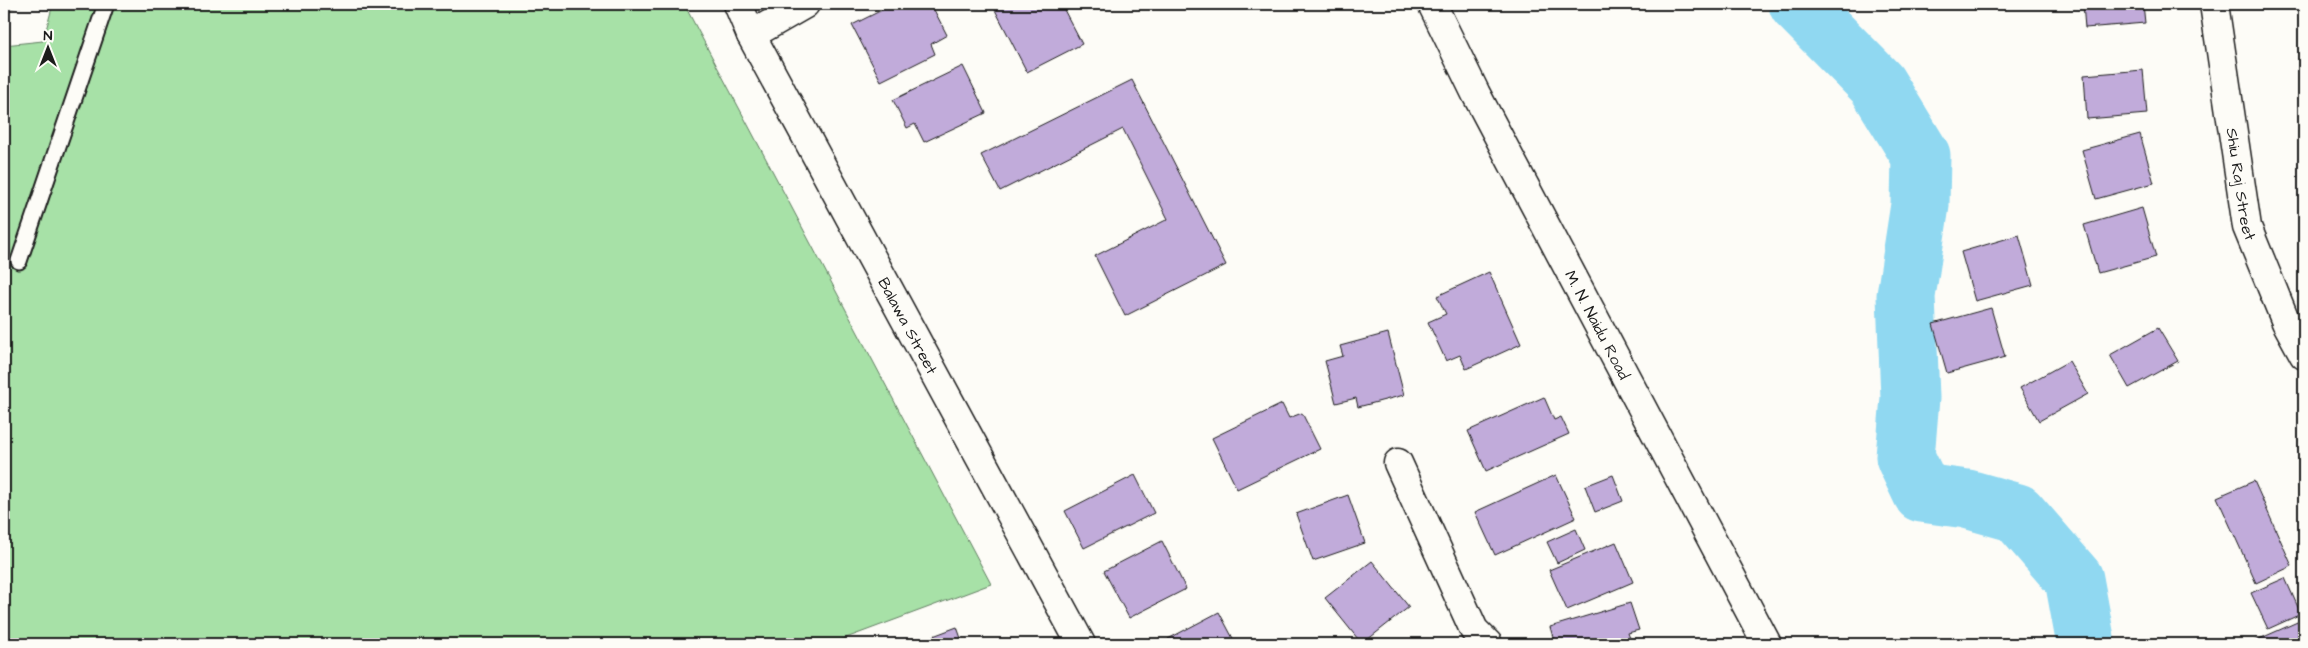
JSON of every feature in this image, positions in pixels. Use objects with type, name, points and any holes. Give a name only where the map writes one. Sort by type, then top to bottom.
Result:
[{"type":"street","name":"Balawa Street","points":[[738,4],[751,35],[1081,644]]},
{"type":"street","points":[[751,35],[805,4]]},
{"type":"street","name":"M. N. Naidu Road","points":[[1432,4],[1476,94],[1767,644]]},
{"type":"street","name":"Shiu Raj Street","points":[[2214,4],[2247,227],[2286,322],[2304,355]]},
{"type":"street","points":[[1398,464],[1473,640]]},
{"type":"lane","points":[[19,262],[106,4]]},
{"type":"green space","points":[[53,4],[684,4],[991,584],[830,644],[4,644],[4,45],[43,41]]},
{"type":"building","points":[[4,4],[29,4],[4,9]]},
{"type":"building","points":[[894,4],[931,4],[947,35],[931,44],[935,54],[881,81],[852,25]]},
{"type":"building","points":[[992,4],[1061,4],[1082,44],[1027,72]]},
{"type":"building","points":[[2083,4],[2143,4],[2145,23],[2085,28]]},
{"type":"building","points":[[963,66],[986,113],[924,142],[915,124],[907,128],[893,100]]},
{"type":"building","points":[[2143,70],[2147,114],[2087,119],[2084,75]]},
{"type":"building","points":[[1132,80],[1226,265],[1125,316],[1095,256],[1168,219],[1123,129],[1000,191],[981,155]]},
{"type":"building","points":[[2140,134],[2154,183],[2096,199],[2082,150]]},
{"type":"building","points":[[2142,208],[2156,257],[2098,273],[2084,225]]},
{"type":"building","points":[[2019,235],[2033,285],[1975,301],[1961,252]]},
{"type":"building","points":[[1489,272],[1521,344],[1466,369],[1460,355],[1446,361],[1428,322],[1446,314],[1437,296]]},
{"type":"building","points":[[1991,308],[2005,357],[1947,373],[1933,324]]},
{"type":"building","points":[[2158,328],[2178,361],[2129,388],[2110,355]]},
{"type":"building","points":[[1388,333],[1404,395],[1358,407],[1356,398],[1336,403],[1325,361],[1343,356],[1340,346]]},
{"type":"building","points":[[2069,361],[2088,394],[2039,421],[2020,388]]},
{"type":"building","points":[[1544,397],[1554,420],[1561,417],[1569,434],[1486,471],[1468,431]]},
{"type":"building","points":[[1282,404],[1289,418],[1302,413],[1320,449],[1237,489],[1212,438]]},
{"type":"building","points":[[1135,475],[1154,513],[1084,548],[1065,511]]},
{"type":"building","points":[[1556,475],[1576,518],[1495,555],[1475,512]]},
{"type":"building","points":[[1613,475],[1623,501],[1595,512],[1585,486]]},
{"type":"building","points":[[2254,481],[2292,566],[2256,583],[2217,497]]},
{"type":"building","points":[[1348,495],[1365,543],[1313,561],[1296,514]]},
{"type":"building","points":[[1576,529],[1585,550],[1557,563],[1547,542]]},
{"type":"building","points":[[1162,541],[1186,589],[1129,618],[1104,571]]},
{"type":"building","points":[[1616,542],[1633,582],[1567,610],[1549,570]]},
{"type":"building","points":[[1372,561],[1409,607],[1362,644],[1325,598]]},
{"type":"building","points":[[2285,578],[2301,614],[2268,629],[2251,593]]},
{"type":"building","points":[[1630,603],[1639,630],[1628,633],[1632,644],[1555,644],[1550,627]]},
{"type":"building","points":[[1219,612],[1236,644],[1171,644],[1168,639]]},
{"type":"building","points":[[2304,619],[2304,644],[2248,644]]},
{"type":"building","points":[[957,627],[963,644],[912,644]]},
{"type":"waterway","points":[[1798,4],[1877,84],[1921,156],[1920,205],[1906,296],[1910,398],[1905,457],[1922,493],[1967,499],[2017,513],[2074,579],[2086,644]]}]
